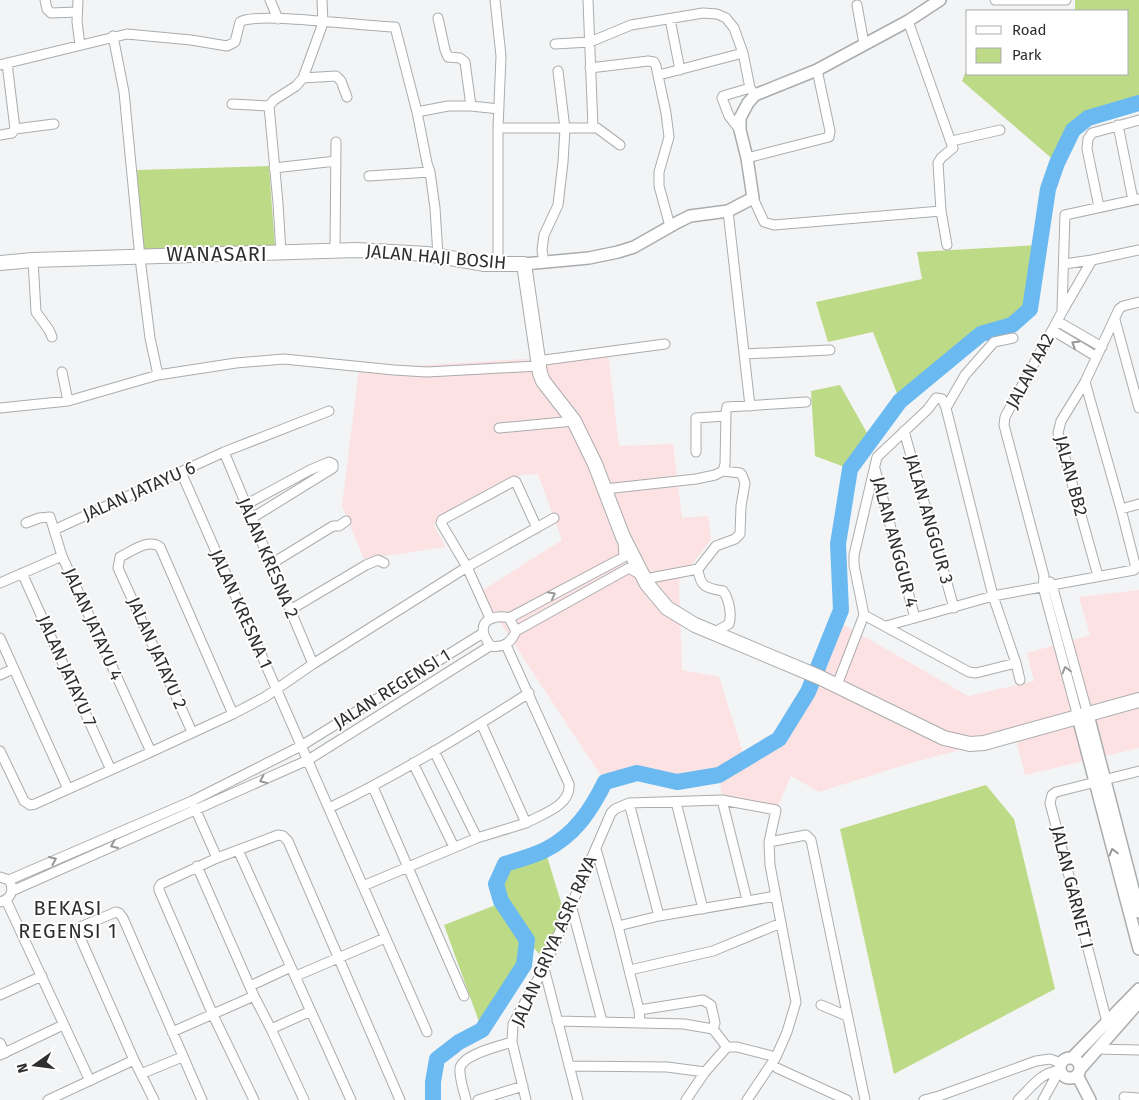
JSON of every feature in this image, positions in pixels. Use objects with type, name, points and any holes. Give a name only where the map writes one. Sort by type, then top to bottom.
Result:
[{"type":"main road","name":"JALAN HAJI BOSIH","points":[[0,263],[33,260],[140,258],[335,250],[427,254],[472,263],[524,264],[537,363],[544,381],[574,421],[595,464],[623,537],[644,578],[667,608],[695,625],[837,685],[944,738],[970,744],[984,743],[1139,700]]},
{"type":"street","points":[[45,0],[47,9],[51,13],[77,12]]},
{"type":"street","points":[[78,0],[77,22],[80,45]]},
{"type":"street","points":[[270,0],[278,19]]},
{"type":"street","points":[[281,253],[269,106],[274,100],[296,86],[302,78],[323,22],[322,0]]},
{"type":"street","points":[[496,0],[501,56],[498,128],[498,264]]},
{"type":"street","points":[[588,0],[594,128]]},
{"type":"street","points":[[740,130],[729,116],[722,98],[723,96],[752,91],[816,70],[908,21],[940,0]]},
{"type":"street","points":[[995,0],[1066,0]]},
{"type":"street","points":[[857,5],[864,44]]},
{"type":"street","points":[[555,44],[590,42],[631,25],[703,13],[717,14],[726,18],[734,28],[743,53],[752,91],[740,118],[740,130],[747,158],[753,198],[764,222],[774,225],[941,211]]},
{"type":"street","points":[[438,18],[448,57],[460,58],[465,62],[471,106]]},
{"type":"street","points":[[15,129],[4,64],[113,36],[128,34],[227,46],[235,42],[240,22],[244,20],[278,19],[399,27],[430,172],[435,208],[438,256]]},
{"type":"street","points":[[670,19],[680,70]]},
{"type":"street","points":[[908,21],[952,141],[952,150],[940,158],[938,163],[941,211],[947,245]]},
{"type":"street","points":[[113,36],[124,92],[140,258],[150,338],[158,375]]},
{"type":"street","points":[[659,75],[743,53]]},
{"type":"street","points":[[590,68],[651,61],[656,66],[669,138],[659,172],[659,186],[670,226]]},
{"type":"street","points":[[747,158],[829,137],[830,131],[816,70]]},
{"type":"street","points":[[544,262],[542,250],[544,234],[560,196],[565,129],[558,71]]},
{"type":"street","points":[[302,78],[336,76],[341,81],[347,97]]},
{"type":"street","points":[[232,104],[269,106]]},
{"type":"street","points":[[418,112],[448,106],[499,109]]},
{"type":"street","points":[[1099,207],[1087,149],[1088,138],[1092,133],[1139,120]]},
{"type":"street","points":[[0,135],[12,133],[15,129],[54,124]]},
{"type":"street","points":[[1062,312],[1065,215],[1136,199],[1118,125]]},
{"type":"street","points":[[498,128],[594,128],[600,129],[620,145]]},
{"type":"street","points":[[952,141],[1000,130]]},
{"type":"street","points":[[335,250],[336,142]]},
{"type":"street","points":[[274,168],[336,161]]},
{"type":"street","points":[[369,176],[430,172]]},
{"type":"street","points":[[524,264],[589,258],[618,252],[634,247],[690,216],[728,211],[753,198]]},
{"type":"street","points":[[728,211],[750,406]]},
{"type":"street","points":[[1064,264],[1139,250]]},
{"type":"street","points":[[33,260],[36,312],[52,337]]},
{"type":"street","name":"JALAN AA2","points":[[1048,586],[1004,425],[1005,417],[1092,260]]},
{"type":"street","name":"JALAN BB2","points":[[1098,576],[1058,433],[1061,421],[1085,382],[1119,309],[1123,306],[1139,302]]},
{"type":"street","points":[[1115,320],[1139,408]]},
{"type":"street","points":[[1054,326],[1102,347]]},
{"type":"street","points":[[1054,326],[1097,357]]},
{"type":"street","points":[[946,408],[965,375],[994,342],[1013,338]]},
{"type":"street","points":[[0,408],[68,401],[158,375],[236,363],[284,359],[427,372],[537,363],[665,344]]},
{"type":"street","points":[[744,354],[830,350]]},
{"type":"street","points":[[62,372],[68,401]]},
{"type":"street","points":[[886,626],[994,596],[1098,576],[1132,572],[1136,568],[1085,382]]},
{"type":"street","points":[[837,685],[864,615],[854,565],[854,555],[877,457],[928,409],[936,398],[942,399],[946,408],[994,596],[1016,662],[1020,680]]},
{"type":"street","points":[[723,471],[725,464],[727,407],[806,402]]},
{"type":"street","name":"JALAN JATAYU 6","points":[[54,530],[224,452],[329,411]]},
{"type":"street","points":[[696,452],[696,418],[726,416]]},
{"type":"street","points":[[499,428],[574,421]]},
{"type":"street","name":"JALAN ANGGUR 3","points":[[904,431],[954,608]]},
{"type":"street","name":"JALAN KRESNA 2","points":[[224,452],[313,664]]},
{"type":"street","points":[[245,504],[310,470],[329,462],[333,464],[333,468],[252,518]]},
{"type":"street","name":"JALAN ANGGUR 4","points":[[875,466],[916,618]]},
{"type":"street","points":[[605,488],[696,478],[716,475],[723,471],[740,473],[744,478],[740,506],[740,534],[735,539],[716,546],[698,569],[644,578],[629,568],[624,557],[623,537]]},
{"type":"street","name":"JALAN KRESNA 1","points":[[182,472],[427,1032]]},
{"type":"street","points":[[490,618],[467,567],[441,523],[444,518],[514,481],[537,528]]},
{"type":"street","points":[[1121,509],[1139,504]]},
{"type":"street","points":[[26,523],[39,518],[49,517],[54,530]]},
{"type":"street","points":[[0,751],[26,804],[35,804],[233,714],[265,696],[467,567],[554,518]]},
{"type":"street","points":[[271,564],[333,526],[339,526],[346,520]]},
{"type":"street","name":"JALAN JATAYU 4","points":[[54,530],[62,556],[151,752]]},
{"type":"street","name":"JALAN JATAYU 2","points":[[192,732],[118,568],[120,557],[151,543],[155,543],[160,547],[233,714]]},
{"type":"street","points":[[0,582],[62,556]]},
{"type":"street","points":[[509,618],[624,557]]},
{"type":"street","points":[[290,610],[366,565],[378,560],[384,563]]},
{"type":"street","points":[[90,1081],[42,976],[3,901],[10,896],[12,891],[308,760],[490,646],[506,645],[516,631],[629,568]]},
{"type":"street","points":[[698,569],[704,586],[722,591],[727,600],[730,624],[713,633]]},
{"type":"street","name":"JALAN JATAYU 7","points":[[22,573],[111,770]]},
{"type":"street","points":[[1048,586],[1127,885],[1139,949]]},
{"type":"street","points":[[490,646],[483,633],[485,624],[490,618],[500,615],[509,618],[516,631]]},
{"type":"street","points":[[864,615],[970,672],[976,673],[1016,662]]},
{"type":"street","name":"JALAN REGENSI 1","points":[[4,879],[192,801],[301,746],[483,633]]},
{"type":"street","points":[[0,638],[68,789]]},
{"type":"street","points":[[363,886],[477,838],[526,823],[558,806],[568,796],[570,790],[567,777],[506,645]]},
{"type":"street","points":[[0,675],[13,669]]},
{"type":"street","points":[[329,808],[373,787],[529,693]]},
{"type":"street","points":[[481,723],[526,823]]},
{"type":"street","points":[[434,751],[477,838]]},
{"type":"street","points":[[413,763],[454,847]]},
{"type":"street","name":"JALAN GARNET I","points":[[1107,1022],[1050,803],[1052,795],[1056,792],[1139,771]]},
{"type":"street","points":[[373,787],[464,996]]},
{"type":"street","points":[[722,800],[747,900]]},
{"type":"street","points":[[659,916],[629,804],[722,800],[776,810],[769,842],[770,865],[796,1002],[787,1032],[776,1057],[747,1100]]},
{"type":"street","points":[[192,801],[217,858]]},
{"type":"street","points":[[676,802],[703,909]]},
{"type":"street","name":"JALAN GRIYA ASRI RAYA","points":[[526,1100],[512,1042],[513,1024],[544,968],[611,813],[615,809],[629,804]]},
{"type":"street","points":[[254,1100],[213,1015],[159,887],[161,884],[197,866],[278,835],[283,836],[288,842],[400,1100]]},
{"type":"street","points":[[769,842],[806,836],[812,840],[865,1100]]},
{"type":"street","points":[[596,849],[630,970],[640,1022]]},
{"type":"street","points":[[238,850],[351,1100]]},
{"type":"street","points":[[197,866],[254,996],[304,1100]]},
{"type":"street","points":[[4,879],[12,891]]},
{"type":"street","points":[[1127,885],[1139,912]]},
{"type":"street","points":[[618,926],[659,916],[776,896]]},
{"type":"street","points":[[570,905],[602,1021]]},
{"type":"street","points":[[154,1100],[134,1060],[79,935],[80,927],[116,912],[120,914],[202,1100]]},
{"type":"street","points":[[630,970],[713,951],[781,923]]},
{"type":"street","points":[[296,976],[385,938]]},
{"type":"street","points":[[250,986],[291,967]]},
{"type":"street","points":[[544,968],[578,1100]]},
{"type":"street","points":[[0,995],[42,976]]},
{"type":"street","points":[[1043,1100],[1059,1068],[1066,1059],[1072,1058],[1139,988]]},
{"type":"street","points":[[172,1032],[254,996]]},
{"type":"street","points":[[639,1010],[703,1000],[712,1005],[714,1029]]},
{"type":"street","points":[[924,1100],[1036,1061],[1050,1059],[1059,1068],[1062,1076],[1066,1078],[1077,1074],[1139,1002]]},
{"type":"street","points":[[821,1005],[847,1016]]},
{"type":"street","points":[[271,1029],[311,1011]]},
{"type":"street","points":[[557,1021],[684,1024],[714,1029],[727,1047]]},
{"type":"street","points":[[0,1043],[2,1054],[63,1025]]},
{"type":"street","points":[[466,1100],[460,1072],[462,1063],[470,1056],[512,1042]]},
{"type":"street","points":[[686,1100],[727,1047],[736,1047],[776,1057]]},
{"type":"street","points":[[1097,1049],[1139,1050]]},
{"type":"street","points":[[141,1074],[182,1057]]},
{"type":"street","points":[[1072,1058],[1078,1062],[1077,1074],[1083,1100]]},
{"type":"street","points":[[48,1100],[134,1060]]},
{"type":"street","points":[[569,1066],[667,1066],[706,1072]]},
{"type":"street","points":[[776,1068],[847,1100]]},
{"type":"street","points":[[1018,1100],[1042,1077],[1059,1068]]},
{"type":"street","points":[[1077,1074],[1090,1100]]},
{"type":"street","points":[[478,1100],[523,1086]]},
{"type":"street","points":[[1124,1097],[1139,1098]]},
{"type":"shaded area","points":[[608,354],[619,446],[673,444],[682,518],[708,516],[711,540],[679,581],[682,670],[719,677],[745,759],[779,739],[808,692],[837,621],[968,696],[1034,681],[1027,653],[1090,635],[1079,597],[1139,590],[1139,748],[1025,775],[1015,735],[904,765],[819,792],[791,776],[776,810],[722,800],[719,775],[677,782],[637,773],[605,782],[480,592],[562,540],[538,474],[521,475],[433,524],[446,547],[364,559],[342,506],[359,369]]},
{"type":"green space","points":[[1075,0],[1139,0],[1139,103],[1088,118],[1073,130],[1057,163],[962,81],[966,71],[966,75],[1129,75],[1129,10],[1075,10]]},
{"type":"green space","points":[[269,166],[275,248],[144,254],[137,170]]},
{"type":"green space","points":[[1039,245],[1030,309],[1012,325],[981,334],[900,401],[873,332],[828,342],[816,302],[922,279],[917,252]]},
{"type":"green space","points":[[840,385],[871,440],[850,469],[815,456],[811,391]]},
{"type":"green space","points":[[986,785],[1014,819],[1055,989],[894,1074],[840,829]]},
{"type":"green space","points":[[545,850],[564,912],[546,962],[527,940],[524,965],[482,1030],[444,925],[501,903],[496,884],[505,864]]},
{"type":"waterway","points":[[433,1100],[433,1082],[437,1059],[459,1042],[482,1030],[524,965],[527,940],[501,901],[496,884],[505,864],[540,852],[565,837],[588,812],[605,782],[637,773],[677,782],[719,775],[779,739],[808,692],[841,610],[838,544],[850,469],[900,401],[981,334],[1012,325],[1030,309],[1048,189],[1057,163],[1073,130],[1088,118],[1139,103]]},
{"type":"district","name":"WANASARI","points":[[217,254]]},
{"type":"district","name":"BEKASI REGENSI 1","points":[[68,920]]}]
